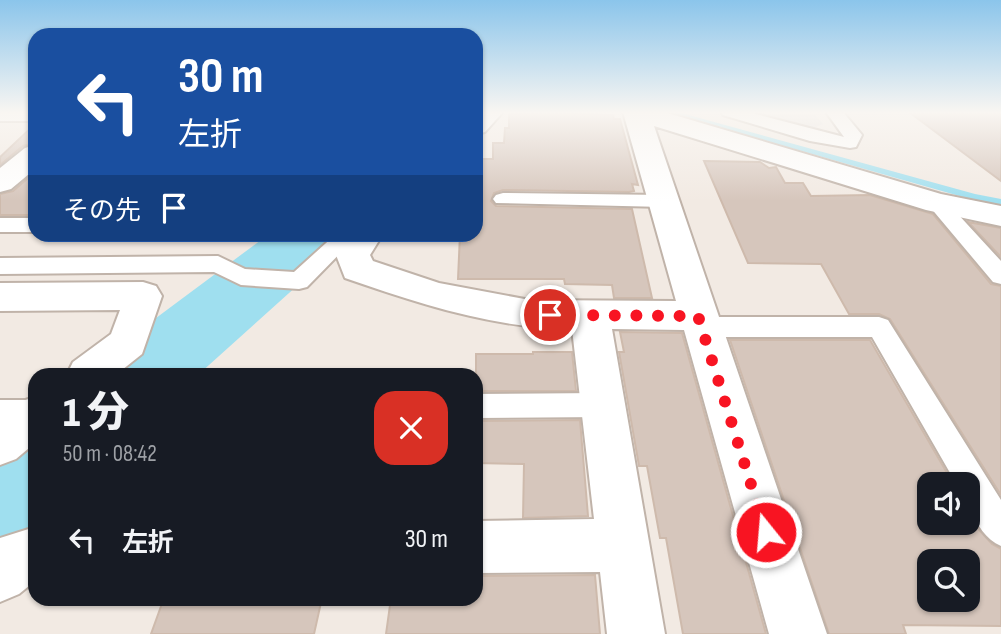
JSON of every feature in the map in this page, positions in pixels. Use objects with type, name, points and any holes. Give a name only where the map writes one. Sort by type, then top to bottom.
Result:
[{"type":"street","points":[[646,142],[798,634]]},
{"type":"street","points":[[735,142],[937,203],[1001,216]]},
{"type":"street","points":[[359,242],[353,255],[358,269],[436,296],[516,312],[700,322]]},
{"type":"street","points":[[0,297],[143,296],[128,343],[96,368]]},
{"type":"street","points":[[590,315],[636,634]]},
{"type":"street","points":[[0,444],[28,420]]},
{"type":"street","points":[[483,547],[622,545]]},
{"type":"street","points":[[0,575],[19,557],[28,555]]},
{"type":"lane","points":[[503,199],[664,201]]},
{"type":"lane","points":[[937,203],[1001,275]]},
{"type":"lane","points":[[0,225],[28,225]]},
{"type":"lane","points":[[0,266],[218,264],[241,277],[299,281],[352,242]]},
{"type":"lane","points":[[700,322],[879,327],[1001,530]]},
{"type":"lane","points":[[483,406],[603,405]]},
{"type":"lane","points":[[0,412],[28,414]]},
{"type":"building","points":[[16,142],[28,142],[28,145],[0,165],[0,157]]},
{"type":"building","points":[[626,142],[638,185],[632,184],[634,191],[503,190],[494,193],[491,201],[496,206],[632,209],[652,298],[614,298],[612,285],[565,284],[564,279],[458,279],[460,242],[483,242],[483,159],[493,159],[493,143]]},
{"type":"building","points":[[948,142],[1001,142],[1001,181]]},
{"type":"building","points":[[704,161],[760,162],[769,168],[776,167],[785,183],[803,183],[811,196],[870,195],[933,214],[991,284],[1001,286],[1001,495],[890,319],[879,314],[849,314],[821,264],[748,263]]},
{"type":"building","points":[[28,178],[28,215],[0,215],[0,194],[13,191]]},
{"type":"building","points":[[968,222],[1001,228],[1001,257]]},
{"type":"building","points":[[620,332],[682,333],[766,634],[683,634],[666,538],[660,538],[647,466],[639,466],[619,352],[624,352]]},
{"type":"building","points":[[730,340],[870,340],[946,472],[917,472],[917,535],[980,535],[980,531],[1001,549],[1001,626],[903,625],[906,634],[829,634]]},
{"type":"building","points":[[572,352],[576,391],[483,391],[483,368],[476,368],[476,354]]},
{"type":"building","points":[[580,420],[588,516],[523,518],[524,464],[483,463],[483,421]]},
{"type":"building","points":[[595,575],[600,634],[386,634],[390,606],[483,606],[483,576]]},
{"type":"building","points":[[161,606],[320,606],[314,634],[151,634]]},
{"type":"waterway","points":[[775,142],[974,197],[1001,202]]},
{"type":"waterway","points":[[150,368],[304,242]]},
{"type":"waterway","points":[[0,492],[28,470]]},
{"type":"route","points":[[550,315],[698,316],[766,532]]}]
